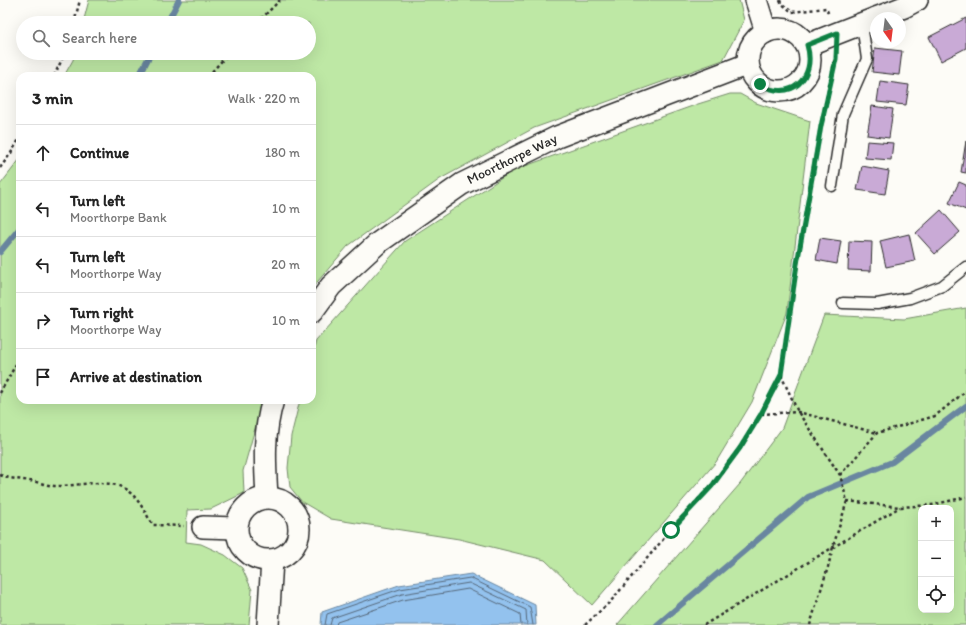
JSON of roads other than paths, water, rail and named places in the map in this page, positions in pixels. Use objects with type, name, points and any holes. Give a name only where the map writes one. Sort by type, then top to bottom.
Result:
[{"type":"street","points":[[756,0],[766,32]]},
{"type":"street","points":[[891,12],[917,0]]},
{"type":"street","points":[[807,45],[870,20]]},
{"type":"street","points":[[776,29],[787,30],[800,37],[807,45],[810,56],[809,68],[805,78],[797,85],[787,90],[776,91],[766,88],[752,76],[748,64],[749,54],[753,43],[766,32],[776,29]]},
{"type":"street","name":"Moorthorpe Way","points":[[316,307],[331,286],[378,242],[462,184],[557,137],[748,64]]},
{"type":"street","points":[[268,497],[265,456],[268,417],[272,404]]},
{"type":"street","points":[[268,497],[278,499],[288,504],[294,510],[299,520],[308,531],[297,541],[291,550],[282,557],[272,560],[259,559],[250,554],[242,546],[238,539],[236,528],[241,512],[248,504],[258,499],[268,497]]},
{"type":"street","points":[[203,527],[236,528]]},
{"type":"street","points":[[268,625],[272,560]]},
{"type":"lane","points":[[832,186],[843,114],[867,59],[870,30]]},
{"type":"lane","points":[[843,303],[877,304],[910,298],[942,286],[966,267]]},
{"type":"water","points":[[471,574],[535,605],[536,625],[321,625],[322,612],[399,585]]},
{"type":"waterway","points":[[171,16],[179,0]]},
{"type":"waterway","points":[[141,72],[147,60]]},
{"type":"waterway","points":[[0,252],[16,233]]},
{"type":"waterway","points":[[657,625],[808,497],[892,462],[966,406]]}]
